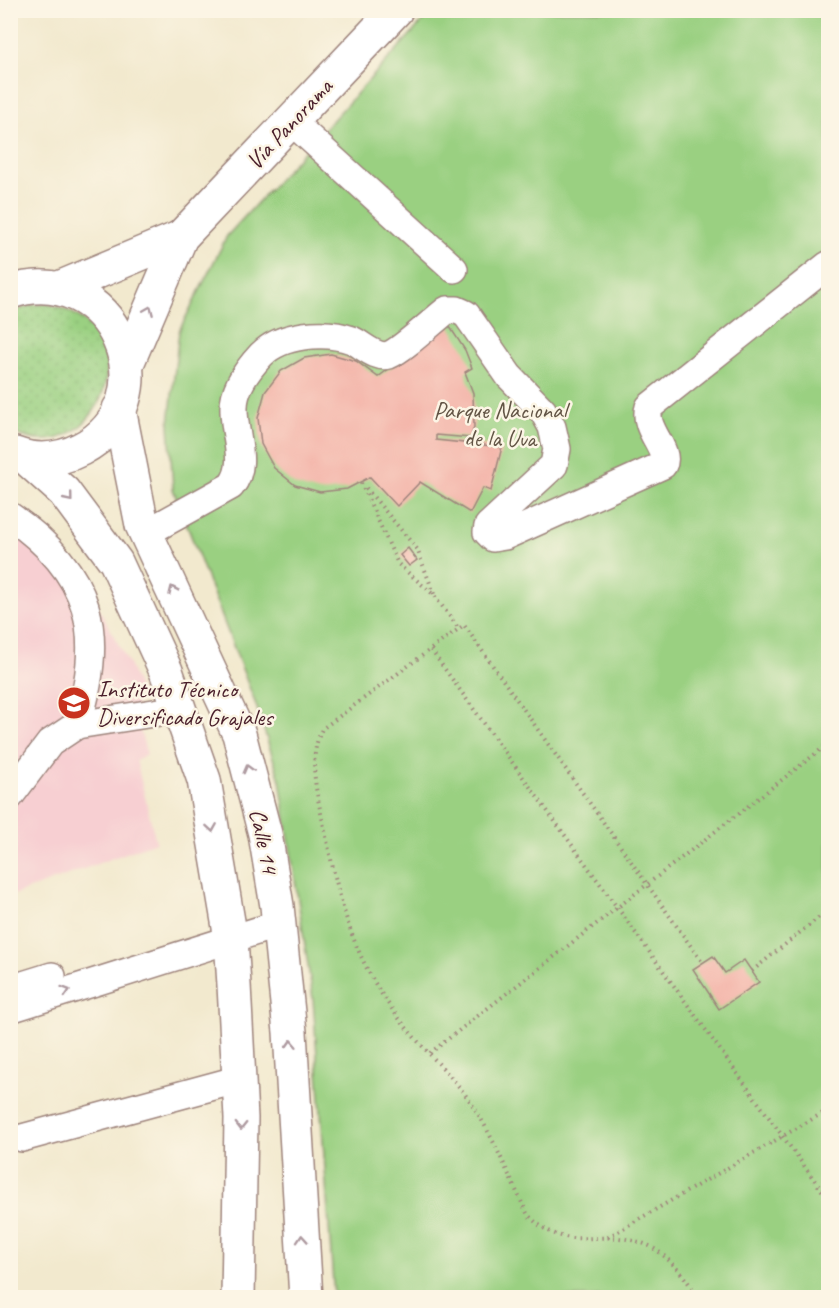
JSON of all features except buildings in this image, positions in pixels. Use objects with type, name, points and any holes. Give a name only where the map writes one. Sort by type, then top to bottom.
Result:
[{"type":"main road","name":"Vía Panorama","points":[[127,364],[181,237],[396,10]]},
{"type":"main road","name":"Vía Panorama","points":[[28,283],[181,237]]},
{"type":"main road","points":[[18,456],[51,459],[74,453],[100,435],[119,409],[126,387],[127,364],[120,338],[105,315],[84,298],[28,283]]},
{"type":"main road","name":"Calle 14","points":[[119,409],[131,479],[146,533],[239,734],[265,834],[278,915],[290,1032],[306,1298]]},
{"type":"main road","name":"Calle 14","points":[[18,456],[64,492],[116,562],[166,671],[204,780],[229,930],[240,1079],[238,1298]]},
{"type":"street","points":[[291,121],[454,269]]},
{"type":"street","points":[[146,533],[231,486],[237,478],[240,466],[233,406],[238,387],[262,353],[283,342],[324,335],[354,341],[378,355],[391,354],[447,310],[457,310],[466,314],[510,376],[543,411],[552,427],[557,449],[554,465],[488,526],[488,532],[493,538],[505,536],[663,465],[664,456],[648,422],[649,407],[828,266]]},
{"type":"street","points":[[10,516],[29,529],[52,553],[75,585],[87,610],[92,629],[91,666],[89,687],[77,725]]},
{"type":"street","points":[[10,796],[50,743],[77,725],[179,709]]},
{"type":"street","points":[[10,989],[278,915]]},
{"type":"street","points":[[10,1009],[229,930]]},
{"type":"street","points":[[22,1138],[240,1079]]},
{"type":"path","points":[[434,595],[417,549],[361,483],[398,564],[434,595],[459,628]]},
{"type":"path","points":[[699,1298],[674,1266],[644,1243],[607,1238],[568,1239],[552,1235],[528,1215],[475,1109],[405,1026],[361,961],[352,938],[319,801],[314,757],[322,729],[464,625],[702,963]]},
{"type":"path","points":[[431,650],[828,1199]]},
{"type":"path","points":[[430,1053],[828,744]]},
{"type":"path","points":[[752,971],[828,910]]},
{"type":"path","points":[[607,1238],[828,1110]]},
{"type":"shaded area","name":"Instituto Técnico Diversificado Grajales","points":[[11,502],[20,509],[92,595],[129,664],[142,696],[134,710],[147,754],[136,760],[156,842],[11,896]]},
{"type":"green space","name":"Parque Nacional de la Uva","points":[[432,11],[828,11],[828,1297],[334,1297],[313,999],[280,780],[256,705],[173,489],[169,424],[179,331],[227,236]]},
{"type":"green space","points":[[47,304],[81,318],[100,341],[107,367],[102,394],[89,418],[68,434],[41,440],[11,431],[11,312],[32,305]]},
{"type":"place","name":"Instituto Técnico Diversificado Grajales","points":[[74,703]]}]
